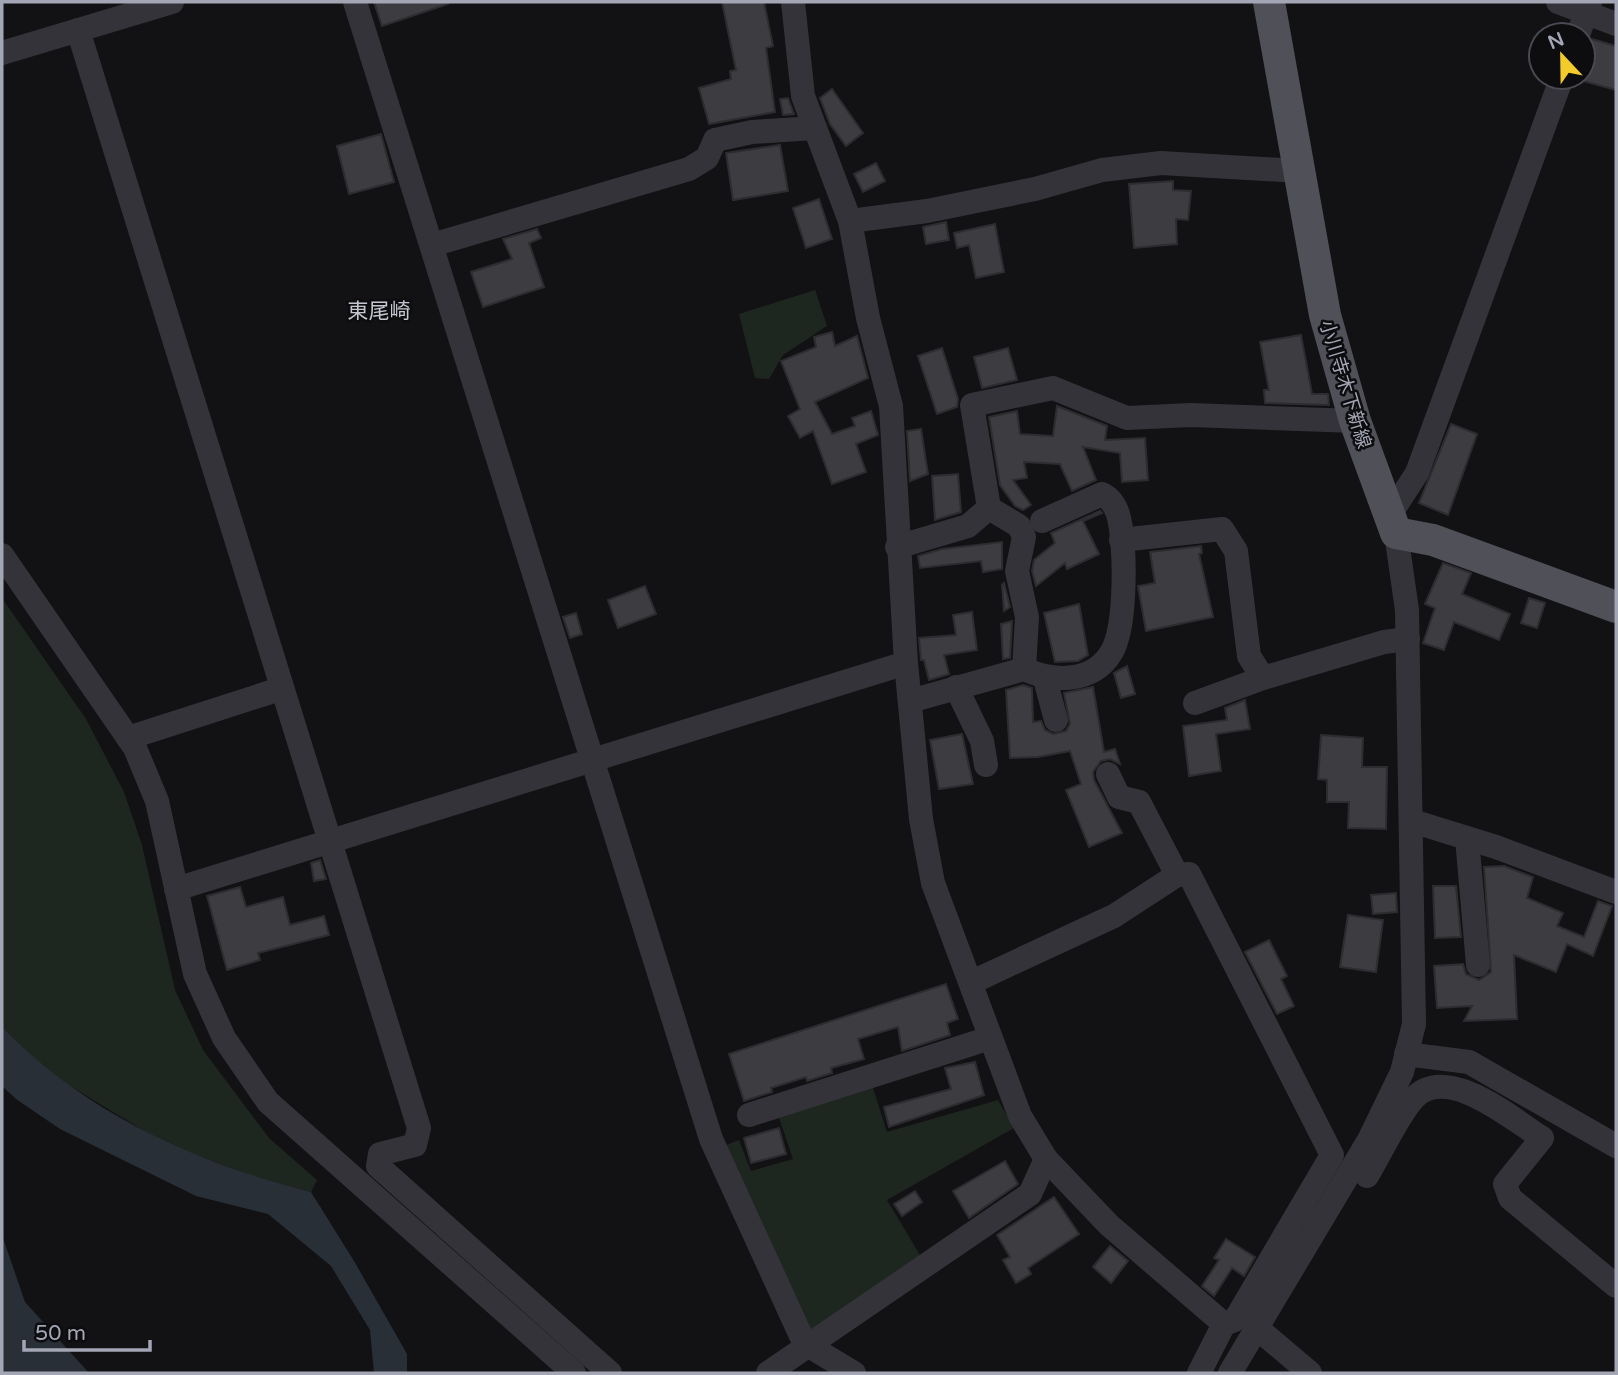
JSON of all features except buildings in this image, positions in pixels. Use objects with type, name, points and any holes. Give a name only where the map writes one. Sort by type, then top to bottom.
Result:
[{"type":"main road","name":"小川寺木下新線","points":[[1269,2],[1325,315],[1355,421],[1393,525]]},
{"type":"main road","points":[[1393,525],[1616,607]]},
{"type":"street","points":[[2,53],[172,2]]},
{"type":"street","points":[[355,2],[711,1139],[800,1336],[809,1346],[854,1373]]},
{"type":"street","points":[[793,2],[803,96],[849,221],[868,318],[891,406],[906,663],[921,819],[933,883],[1020,1116],[1046,1159],[1108,1225],[1224,1324]]},
{"type":"street","points":[[1558,2],[1584,16],[1616,24]]},
{"type":"street","points":[[78,30],[280,689],[419,1128],[415,1146],[380,1154],[379,1166],[610,1373]]},
{"type":"street","points":[[1264,1333],[1369,1140],[1402,1072],[1414,1024],[1408,639],[1404,572],[1393,525],[1417,473],[1557,91]]},
{"type":"street","points":[[432,245],[689,169],[707,158],[715,140],[752,132],[815,128]]},
{"type":"street","points":[[849,221],[928,211],[1035,189],[1102,170],[1149,164],[1299,171]]},
{"type":"street","points":[[989,508],[972,405],[1053,388],[1127,418],[1191,415],[1355,421]]},
{"type":"street","points":[[910,701],[956,687],[1035,674],[1070,678],[1093,670],[1111,654],[1117,637],[1122,604],[1121,540],[1118,514],[1110,498],[1102,494],[1042,522]]},
{"type":"street","points":[[898,547],[968,526],[989,508]]},
{"type":"street","points":[[989,508],[1002,513],[1018,526],[1024,537],[1017,571],[1035,674],[1056,719]]},
{"type":"street","points":[[1121,540],[1222,529],[1236,551],[1249,656],[1263,678]]},
{"type":"street","points":[[2,555],[128,738],[157,801],[195,974],[224,1038],[268,1102],[574,1373]]},
{"type":"street","points":[[1195,703],[1263,678],[1384,642],[1408,639]]},
{"type":"street","points":[[176,889],[906,663]]},
{"type":"street","points":[[956,687],[982,741],[986,765]]},
{"type":"street","points":[[128,738],[280,689]]},
{"type":"street","points":[[1108,774],[1119,797],[1139,802],[1177,875]]},
{"type":"street","points":[[1412,821],[1616,892]]},
{"type":"street","points":[[1467,838],[1478,965]]},
{"type":"street","points":[[972,982],[1114,916],[1177,875],[1189,874],[1332,1155],[1235,1320],[1224,1324],[1199,1373]]},
{"type":"street","points":[[749,1115],[990,1038]]},
{"type":"street","points":[[1406,1054],[1469,1062],[1616,1146]]},
{"type":"street","points":[[1230,1373],[1264,1333],[1415,1097],[1435,1086],[1454,1086],[1542,1138],[1505,1184],[1510,1198],[1616,1286]]},
{"type":"street","points":[[768,1373],[1030,1194],[1046,1159]]},
{"type":"street","points":[[1264,1333],[1310,1373]]},
{"type":"shaded area","points":[[815,290],[827,326],[783,355],[769,379],[755,378],[739,314]]},
{"type":"shaded area","points":[[2,598],[86,719],[124,792],[142,845],[175,990],[203,1050],[269,1138],[317,1180],[311,1192],[264,1180],[166,1144],[67,1084],[26,1052],[2,1027]]},
{"type":"shaded area","points":[[2,1027],[34,1058],[69,1085],[145,1131],[226,1166],[311,1192],[407,1354],[407,1373],[374,1373],[370,1330],[331,1266],[268,1214],[196,1196],[60,1129],[16,1099],[2,1086]]},
{"type":"shaded area","points":[[872,1085],[887,1132],[998,1100],[1014,1128],[887,1200],[923,1260],[813,1335],[724,1146],[739,1140],[751,1171],[793,1159],[778,1115]]},
{"type":"shaded area","points":[[2,1235],[25,1302],[89,1373],[2,1373]]},
{"type":"district","name":"東尾崎","points":[[379,311]]}]
